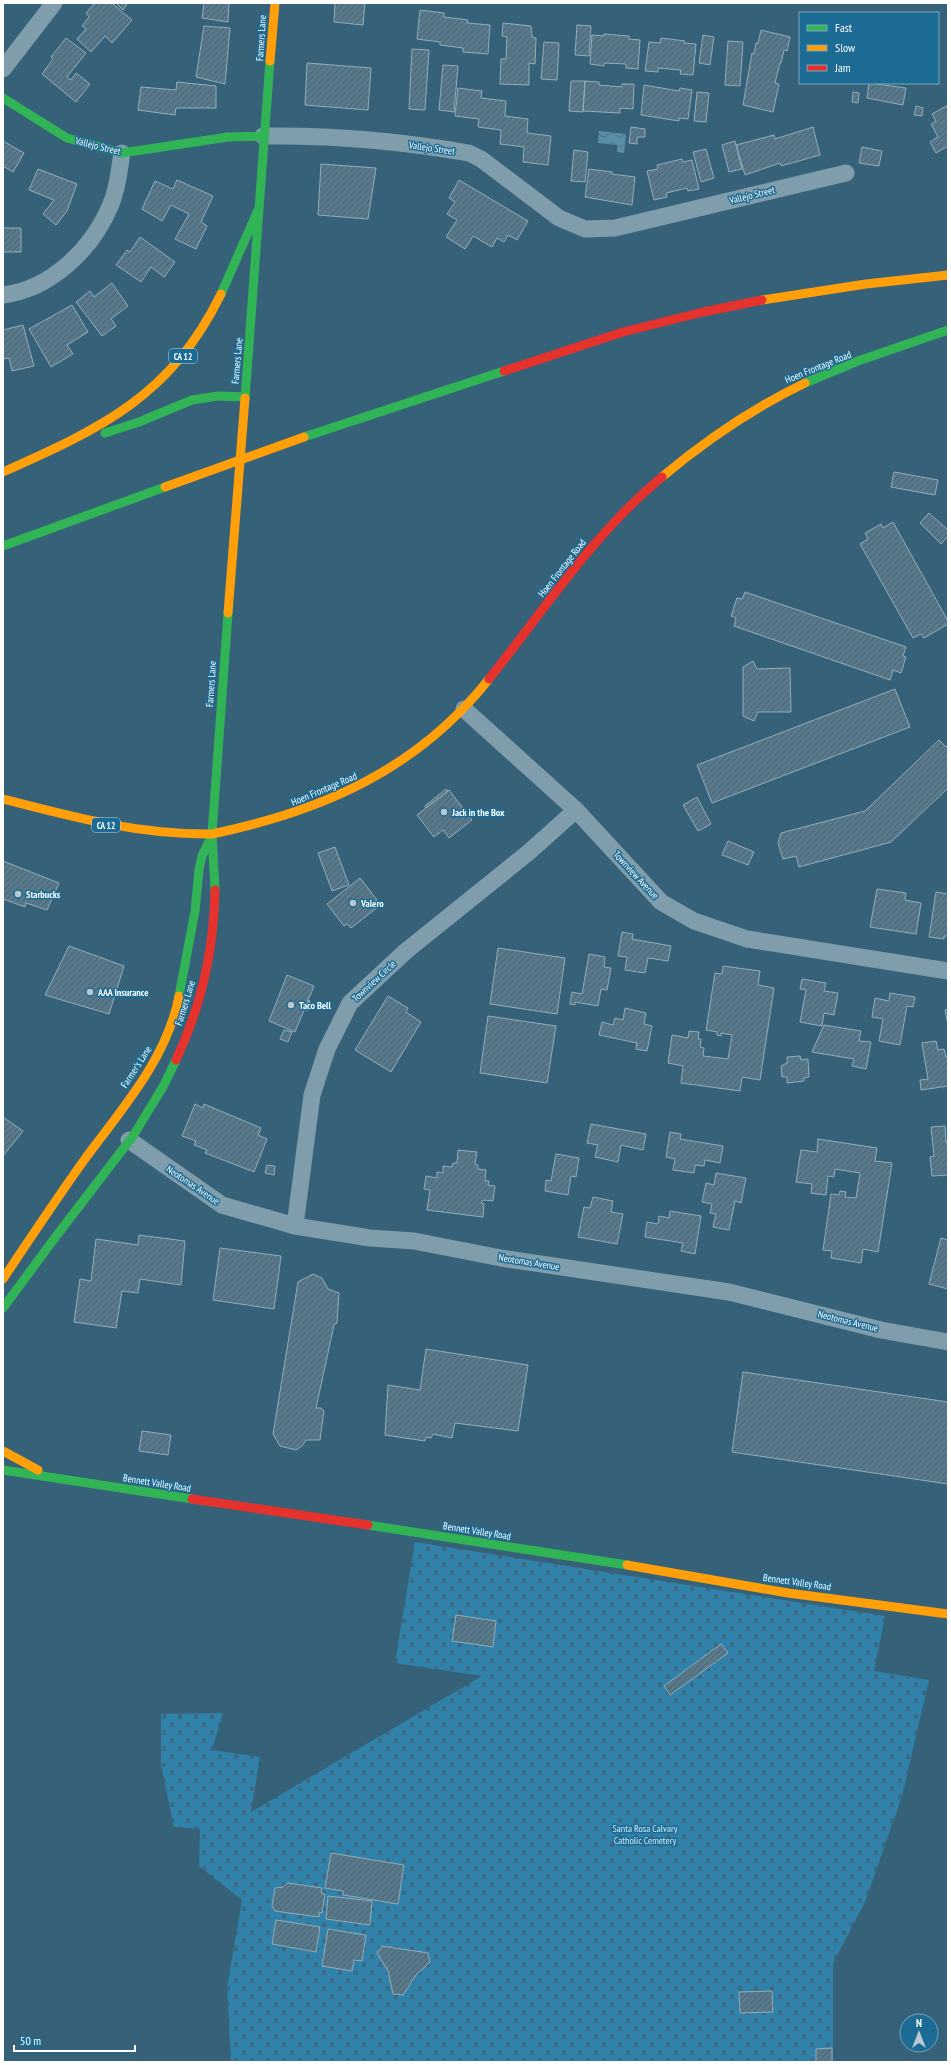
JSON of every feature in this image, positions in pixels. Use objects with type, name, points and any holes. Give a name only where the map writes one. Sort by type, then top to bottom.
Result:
[{"type":"main road","name":"Farmers Lane","points":[[3,1308],[39,1256],[146,1118],[171,1071],[186,1037],[202,984],[212,926],[217,870],[212,834],[224,656],[256,272],[258,210],[274,3]]},
{"type":"main road","name":"Vallejo Street","points":[[3,98],[67,138],[122,153],[228,137],[263,136]]},
{"type":"main road","name":"CA 12","points":[[3,472],[51,451],[123,412],[153,388],[179,362],[210,316],[258,210]]},
{"type":"main road","points":[[3,546],[304,437],[623,332],[672,319],[793,293],[948,275]]},
{"type":"main road","name":"Hoen Frontage Road","points":[[212,834],[296,814],[355,789],[411,755],[441,731],[464,709],[607,529],[641,496],[693,452],[746,415],[805,383],[948,330]]},
{"type":"main road","points":[[51,451],[139,422],[184,402],[208,397],[245,397]]},
{"type":"main road","name":"CA 12","points":[[3,799],[122,828],[168,834],[212,834]]},
{"type":"main road","name":"Farmer's Lane","points":[[3,1279],[73,1176],[157,1059],[177,1008],[195,911],[199,870],[202,856],[212,834]]},
{"type":"main road","points":[[3,1450],[53,1478]]},
{"type":"main road","name":"Bennett Valley Road","points":[[3,1470],[560,1555],[788,1593],[948,1614]]},
{"type":"street","points":[[3,69],[54,3]]},
{"type":"street","name":"Vallejo Street","points":[[263,136],[295,136],[380,141],[469,153],[481,159],[559,218],[585,229],[615,228],[846,173]]},
{"type":"street","points":[[3,295],[33,286],[62,269],[83,251],[99,228],[112,203],[118,182],[122,153]]},
{"type":"street","name":"Townview Avenue","points":[[464,709],[576,810],[661,902],[694,921],[748,939],[948,971]]},
{"type":"street","name":"Townview Circle","points":[[295,1226],[312,1095],[327,1049],[350,1003],[406,951],[529,852],[576,810]]},
{"type":"street","name":"Neotomas Avenue","points":[[129,1140],[222,1205],[295,1226],[370,1238],[414,1241],[501,1258],[730,1292],[881,1330],[948,1342]]},
{"type":"green space","name":"Santa Rosa Calvary Catholic Cemetery","points":[[415,1542],[885,1616],[874,1671],[929,1680],[902,1796],[865,1902],[833,1963],[833,2062],[231,2062],[227,1988],[242,1900],[199,1866],[200,1829],[174,1827],[161,1765],[161,1714],[223,1713],[212,1750],[260,1757],[251,1812],[482,1676],[395,1663]]},
{"type":"water","points":[[599,131],[626,134],[624,153],[617,152],[617,145],[598,143]]},
{"type":"building","points":[[95,3],[112,3],[132,20],[112,43],[105,36],[91,52],[77,39],[86,29],[82,26],[89,17],[86,13]]},
{"type":"building","points":[[116,3],[128,3],[123,10]]},
{"type":"building","points":[[204,3],[229,3],[228,22],[202,18]]},
{"type":"building","points":[[335,3],[365,3],[363,25],[334,22]]},
{"type":"building","points":[[420,10],[444,13],[444,17],[468,20],[467,23],[490,25],[488,54],[463,52],[463,48],[440,45],[440,42],[417,39]]},
{"type":"building","points":[[503,23],[531,26],[532,37],[536,38],[535,64],[529,63],[529,85],[500,84],[501,59],[506,59],[507,37],[502,36]]},
{"type":"building","points":[[577,25],[591,26],[589,56],[575,55]]},
{"type":"building","points":[[204,26],[230,28],[225,84],[196,77]]},
{"type":"building","points":[[761,30],[790,37],[787,51],[784,50],[775,83],[779,84],[773,112],[743,105],[752,53],[754,54]]},
{"type":"building","points":[[604,34],[629,36],[629,39],[640,40],[638,69],[626,68],[626,64],[604,63],[604,66],[590,64],[592,35],[604,36]]},
{"type":"building","points":[[703,35],[714,37],[710,65],[699,63]]},
{"type":"building","points":[[66,38],[86,53],[67,77],[71,80],[76,73],[90,84],[76,102],[42,74],[53,59],[51,57]]},
{"type":"building","points":[[661,38],[696,44],[693,75],[680,74],[681,70],[658,68],[658,72],[645,71],[649,42],[660,43]]},
{"type":"building","points":[[728,41],[743,42],[740,86],[725,85]]},
{"type":"building","points":[[544,42],[559,43],[557,80],[541,79]]},
{"type":"building","points":[[412,49],[429,50],[425,110],[409,109]]},
{"type":"building","points":[[307,63],[371,68],[368,110],[305,105]]},
{"type":"building","points":[[443,65],[458,66],[454,112],[439,110]]},
{"type":"building","points":[[571,81],[585,81],[583,112],[569,111]]},
{"type":"building","points":[[585,81],[599,82],[599,85],[622,87],[622,84],[634,84],[633,109],[620,108],[620,113],[583,111]]},
{"type":"building","points":[[177,82],[216,86],[216,108],[176,108],[175,115],[138,110],[141,87],[176,90]]},
{"type":"building","points":[[869,84],[906,88],[903,105],[867,98]]},
{"type":"building","points":[[644,85],[679,91],[680,88],[692,90],[688,119],[679,118],[679,121],[641,115]]},
{"type":"building","points":[[458,88],[482,91],[481,98],[506,101],[505,116],[528,119],[527,133],[551,136],[548,165],[523,162],[524,147],[500,144],[501,130],[478,127],[479,119],[455,116]]},
{"type":"building","points":[[697,92],[709,93],[706,122],[694,121]]},
{"type":"building","points":[[853,92],[859,93],[858,103],[852,102]]},
{"type":"building","points":[[948,105],[948,146],[936,153],[930,142],[938,137],[931,124],[936,121],[932,114]]},
{"type":"building","points":[[916,106],[923,108],[922,116],[914,115]]},
{"type":"building","points":[[631,127],[645,129],[645,137],[637,137],[637,144],[629,143]]},
{"type":"building","points":[[813,127],[820,155],[781,166],[780,163],[745,175],[736,145],[774,135],[775,139]]},
{"type":"building","points":[[735,141],[742,169],[729,172],[722,145]]},
{"type":"building","points":[[5,142],[24,153],[13,172],[3,166],[3,143]]},
{"type":"building","points":[[862,147],[882,151],[879,166],[859,163]]},
{"type":"building","points":[[706,149],[714,178],[701,182],[693,152]]},
{"type":"building","points":[[574,150],[588,152],[585,182],[571,181]]},
{"type":"building","points":[[682,159],[683,162],[692,160],[699,189],[688,191],[687,188],[666,193],[667,197],[654,200],[647,171],[658,169],[657,165]]},
{"type":"building","points":[[321,164],[376,168],[368,219],[318,215]]},
{"type":"building","points":[[38,169],[77,184],[67,211],[56,225],[43,214],[54,200],[29,190]]},
{"type":"building","points":[[589,169],[635,177],[632,205],[585,197]]},
{"type":"building","points":[[177,180],[213,196],[201,222],[207,226],[196,249],[175,239],[189,214],[171,205],[162,221],[142,209],[155,181],[173,189]]},
{"type":"building","points":[[459,180],[528,221],[517,240],[508,235],[504,242],[497,238],[492,247],[473,236],[465,249],[446,237],[457,220],[447,214],[455,202],[449,198]]},
{"type":"building","points":[[3,228],[21,228],[21,252],[3,252]]},
{"type":"building","points":[[140,237],[175,262],[164,277],[151,267],[141,282],[116,265],[127,250],[130,252]]},
{"type":"building","points":[[112,283],[128,306],[111,319],[116,326],[102,336],[76,302],[90,291],[94,297]]},
{"type":"building","points":[[72,305],[88,332],[67,345],[73,354],[51,367],[29,329]]},
{"type":"building","points":[[23,325],[34,366],[12,371],[9,358],[3,359],[3,330]]},
{"type":"building","points":[[894,472],[938,480],[935,495],[891,487]]},
{"type":"building","points":[[929,513],[948,530],[948,536],[941,544],[920,523]]},
{"type":"building","points":[[893,522],[948,621],[948,624],[924,638],[921,634],[913,638],[860,544],[868,539],[865,533],[881,524],[883,528]]},
{"type":"building","points":[[745,592],[906,647],[903,656],[906,657],[901,673],[893,670],[890,680],[734,626],[736,618],[731,616],[737,598],[742,599]]},
{"type":"building","points":[[753,661],[757,669],[790,668],[791,712],[758,712],[754,721],[743,716],[743,667]]},
{"type":"building","points":[[895,689],[910,727],[712,803],[697,765]]},
{"type":"building","points":[[939,740],[946,747],[948,745],[948,788],[891,842],[799,867],[796,856],[783,859],[778,843],[781,833],[865,811]]},
{"type":"building","points":[[446,789],[448,791],[426,808],[425,806]]},
{"type":"building","name":"Jack in the Box","points":[[449,790],[472,820],[449,838],[443,830],[434,837],[417,815]]},
{"type":"building","points":[[697,797],[711,824],[698,831],[683,805]]},
{"type":"building","points":[[728,841],[754,852],[748,865],[722,855]]},
{"type":"building","name":"Valero","points":[[335,847],[349,885],[332,891],[318,853]]},
{"type":"building","points":[[3,861],[59,883],[47,910],[26,903],[25,907],[3,899]]},
{"type":"building","name":"Valero","points":[[360,878],[377,900],[375,901],[379,906],[351,928],[347,924],[344,926],[327,904]]},
{"type":"building","points":[[877,889],[906,893],[905,900],[921,903],[916,934],[870,927]]},
{"type":"building","points":[[936,892],[948,894],[948,936],[944,936],[944,939],[929,937]]},
{"type":"building","points":[[622,932],[633,934],[632,939],[671,946],[668,961],[648,958],[645,973],[625,970],[627,957],[618,956]]},
{"type":"building","points":[[69,946],[124,966],[109,1014],[45,995]]},
{"type":"building","points":[[498,948],[565,958],[557,1014],[490,1004]]},
{"type":"building","points":[[589,954],[605,957],[604,967],[611,968],[607,990],[601,989],[598,1006],[575,1002],[575,1005],[570,1004],[572,992],[582,994]]},
{"type":"building","points":[[723,966],[760,971],[758,985],[774,988],[760,1080],[742,1077],[740,1091],[681,1083],[683,1066],[668,1063],[672,1035],[688,1038],[689,1031],[699,1032],[698,1039],[701,1039],[700,1047],[704,1048],[703,1056],[728,1059],[732,1035],[721,1033],[721,1036],[717,1035],[717,1032],[706,1030],[715,973],[722,974]]},
{"type":"building","name":"Taco Bell","points":[[287,975],[314,986],[295,1032],[269,1021]]},
{"type":"building","points":[[802,979],[826,983],[824,991],[838,993],[834,1015],[824,1013],[822,1026],[800,1022],[806,990],[800,989]]},
{"type":"building","points":[[890,993],[915,997],[913,1007],[907,1006],[900,1045],[879,1041],[883,1019],[872,1017],[875,998],[889,1001]]},
{"type":"building","points":[[388,996],[408,1008],[406,1012],[421,1022],[391,1072],[355,1050]]},
{"type":"building","points":[[309,1000],[310,1003],[307,1011],[305,1010]]},
{"type":"building","points":[[625,1008],[646,1013],[644,1024],[652,1026],[647,1051],[636,1049],[637,1043],[599,1035],[602,1022],[613,1025],[615,1018],[623,1020]]},
{"type":"building","points":[[948,1009],[948,1025],[945,1010]]},
{"type":"building","points":[[488,1016],[556,1026],[547,1083],[480,1073]]},
{"type":"building","points":[[824,1025],[861,1031],[859,1041],[871,1042],[866,1069],[852,1066],[854,1059],[812,1052]]},
{"type":"building","points":[[284,1030],[292,1032],[288,1042],[280,1039]]},
{"type":"building","points":[[936,1041],[938,1050],[944,1049],[946,1057],[948,1057],[948,1086],[921,1090],[920,1080],[928,1079],[922,1043]]},
{"type":"building","points":[[800,1056],[801,1060],[808,1059],[809,1077],[804,1078],[804,1081],[787,1083],[787,1077],[782,1077],[781,1066],[787,1063],[787,1057]]},
{"type":"building","points":[[195,1104],[203,1108],[204,1104],[261,1128],[258,1135],[267,1139],[254,1172],[205,1153],[207,1150],[194,1145],[196,1141],[182,1136]]},
{"type":"building","points":[[3,1117],[23,1131],[3,1156]]},
{"type":"building","points":[[591,1124],[646,1134],[643,1150],[621,1145],[618,1162],[595,1157],[598,1145],[587,1143]]},
{"type":"building","points":[[945,1126],[946,1143],[948,1143],[948,1175],[932,1176],[930,1157],[934,1156],[931,1127]]},
{"type":"building","points":[[670,1132],[681,1134],[680,1139],[723,1146],[720,1163],[705,1160],[704,1166],[695,1165],[694,1173],[673,1170],[675,1159],[666,1157]]},
{"type":"building","points":[[818,1139],[877,1148],[875,1161],[892,1163],[878,1252],[863,1249],[861,1263],[831,1258],[832,1251],[823,1250],[831,1194],[839,1195],[840,1191],[846,1192],[845,1197],[856,1198],[860,1173],[835,1169],[834,1177],[828,1176],[826,1195],[811,1193],[812,1184],[796,1182],[801,1150],[817,1152]]},
{"type":"building","points":[[458,1150],[477,1152],[475,1164],[478,1165],[478,1169],[486,1170],[485,1181],[489,1181],[488,1185],[495,1186],[493,1201],[484,1200],[481,1203],[484,1204],[483,1217],[427,1210],[430,1190],[424,1189],[426,1176],[437,1178],[437,1172],[443,1173],[443,1166],[452,1167],[453,1163],[457,1163]]},
{"type":"building","points":[[556,1154],[579,1158],[576,1177],[571,1176],[568,1195],[545,1191],[546,1180],[551,1181]]},
{"type":"building","points":[[267,1165],[275,1166],[274,1175],[265,1173]]},
{"type":"building","points":[[716,1173],[746,1178],[741,1203],[735,1201],[729,1230],[713,1227],[716,1214],[710,1213],[712,1204],[702,1202],[706,1183],[714,1185]]},
{"type":"building","points":[[593,1197],[613,1201],[611,1212],[623,1214],[617,1244],[578,1237],[584,1207],[590,1208]]},
{"type":"building","points":[[670,1211],[701,1216],[695,1254],[681,1251],[683,1243],[645,1237],[647,1222],[658,1224],[659,1216],[669,1218]]},
{"type":"building","points":[[139,1235],[185,1241],[181,1285],[140,1279],[138,1293],[122,1291],[116,1328],[74,1322],[80,1279],[91,1281],[96,1239],[138,1245]]},
{"type":"building","points":[[941,1238],[948,1240],[948,1289],[929,1284]]},
{"type":"building","points":[[220,1248],[281,1256],[274,1309],[213,1300]]},
{"type":"building","points":[[313,1274],[322,1278],[328,1289],[339,1293],[337,1323],[334,1325],[316,1408],[321,1408],[324,1411],[320,1440],[306,1440],[302,1446],[296,1450],[280,1446],[273,1434],[298,1282]]},
{"type":"building","points":[[426,1349],[528,1365],[518,1431],[455,1423],[452,1438],[433,1434],[431,1438],[426,1437],[425,1441],[385,1435],[388,1385],[420,1390]]},
{"type":"building","points":[[743,1372],[948,1402],[948,1484],[732,1452]]},
{"type":"building","points":[[142,1431],[171,1435],[168,1455],[139,1451]]},
{"type":"building","points":[[456,1615],[496,1621],[493,1647],[452,1641]]},
{"type":"building","points":[[721,1644],[728,1653],[670,1695],[664,1686]]},
{"type":"building","points":[[331,1853],[404,1865],[398,1904],[343,1895],[343,1891],[325,1888]]},
{"type":"building","points":[[288,1883],[322,1888],[321,1893],[325,1894],[322,1913],[319,1912],[319,1917],[275,1911],[272,1906],[275,1888],[283,1887]]},
{"type":"building","points":[[328,1896],[372,1901],[370,1925],[326,1919]]},
{"type":"building","points":[[276,1920],[320,1927],[316,1952],[272,1944]]},
{"type":"building","points":[[328,1929],[366,1935],[362,1961],[354,1960],[352,1971],[322,1966]]},
{"type":"building","points":[[382,1946],[428,1953],[430,1962],[416,1975],[403,1995],[393,1994],[388,1971],[377,1953]]},
{"type":"building","points":[[772,1991],[773,2012],[740,2013],[739,1992]]},
{"type":"building","points":[[832,2048],[832,2062],[816,2062],[816,2049]]},
{"type":"traffic: fast","points":[[245,398],[270,61]]},
{"type":"traffic: fast","points":[[3,98],[67,138],[122,153],[228,137],[263,136]]},
{"type":"traffic: fast","points":[[221,294],[258,210]]},
{"type":"traffic: fast","points":[[805,383],[858,361],[948,330]]},
{"type":"traffic: fast","points":[[304,437],[504,371]]},
{"type":"traffic: fast","points":[[105,433],[139,422],[192,400],[218,396],[245,397]]},
{"type":"traffic: fast","points":[[3,546],[165,487]]},
{"type":"traffic: fast","points":[[212,834],[228,613]]},
{"type":"traffic: fast","points":[[212,834],[215,890]]},
{"type":"traffic: fast","points":[[179,996],[195,911],[199,870],[202,856],[212,835]]},
{"type":"traffic: fast","points":[[3,1308],[133,1136],[164,1085],[176,1060]]},
{"type":"traffic: fast","points":[[3,1470],[192,1499]]},
{"type":"traffic: fast","points":[[368,1525],[627,1565]]},
{"type":"traffic: slow","points":[[270,61],[275,3]]},
{"type":"traffic: slow","points":[[762,300],[866,284],[948,275]]},
{"type":"traffic: slow","points":[[3,472],[72,440],[102,423],[130,405],[156,384],[180,359],[201,329],[221,294]]},
{"type":"traffic: slow","points":[[662,477],[730,426],[767,403],[805,383]]},
{"type":"traffic: slow","points":[[228,613],[245,398]]},
{"type":"traffic: slow","points":[[165,487],[304,437]]},
{"type":"traffic: slow","points":[[212,834],[292,813],[329,799],[365,782],[399,762],[431,738],[461,711],[489,679]]},
{"type":"traffic: slow","points":[[3,799],[106,824],[185,834],[212,834]]},
{"type":"traffic: slow","points":[[3,1279],[72,1177],[126,1105],[153,1064],[173,1019],[179,996]]},
{"type":"traffic: slow","points":[[3,1451],[38,1470]]},
{"type":"traffic: slow","points":[[627,1565],[788,1593],[948,1614]]},
{"type":"traffic: jam","points":[[504,371],[623,332],[703,312],[762,300]]},
{"type":"traffic: jam","points":[[489,679],[591,548],[637,499],[662,477]]},
{"type":"traffic: jam","points":[[176,1060],[185,1040],[199,998],[204,977],[212,934],[215,890]]},
{"type":"traffic: jam","points":[[192,1499],[368,1525]]},
{"type":"place","name":"Jack in the Box","points":[[444,812]]},
{"type":"place","name":"Starbucks","points":[[18,894]]},
{"type":"place","name":"Valero","points":[[353,903]]},
{"type":"place","name":"AAA Insurance","points":[[90,992]]},
{"type":"place","name":"Taco Bell","points":[[291,1005]]}]
